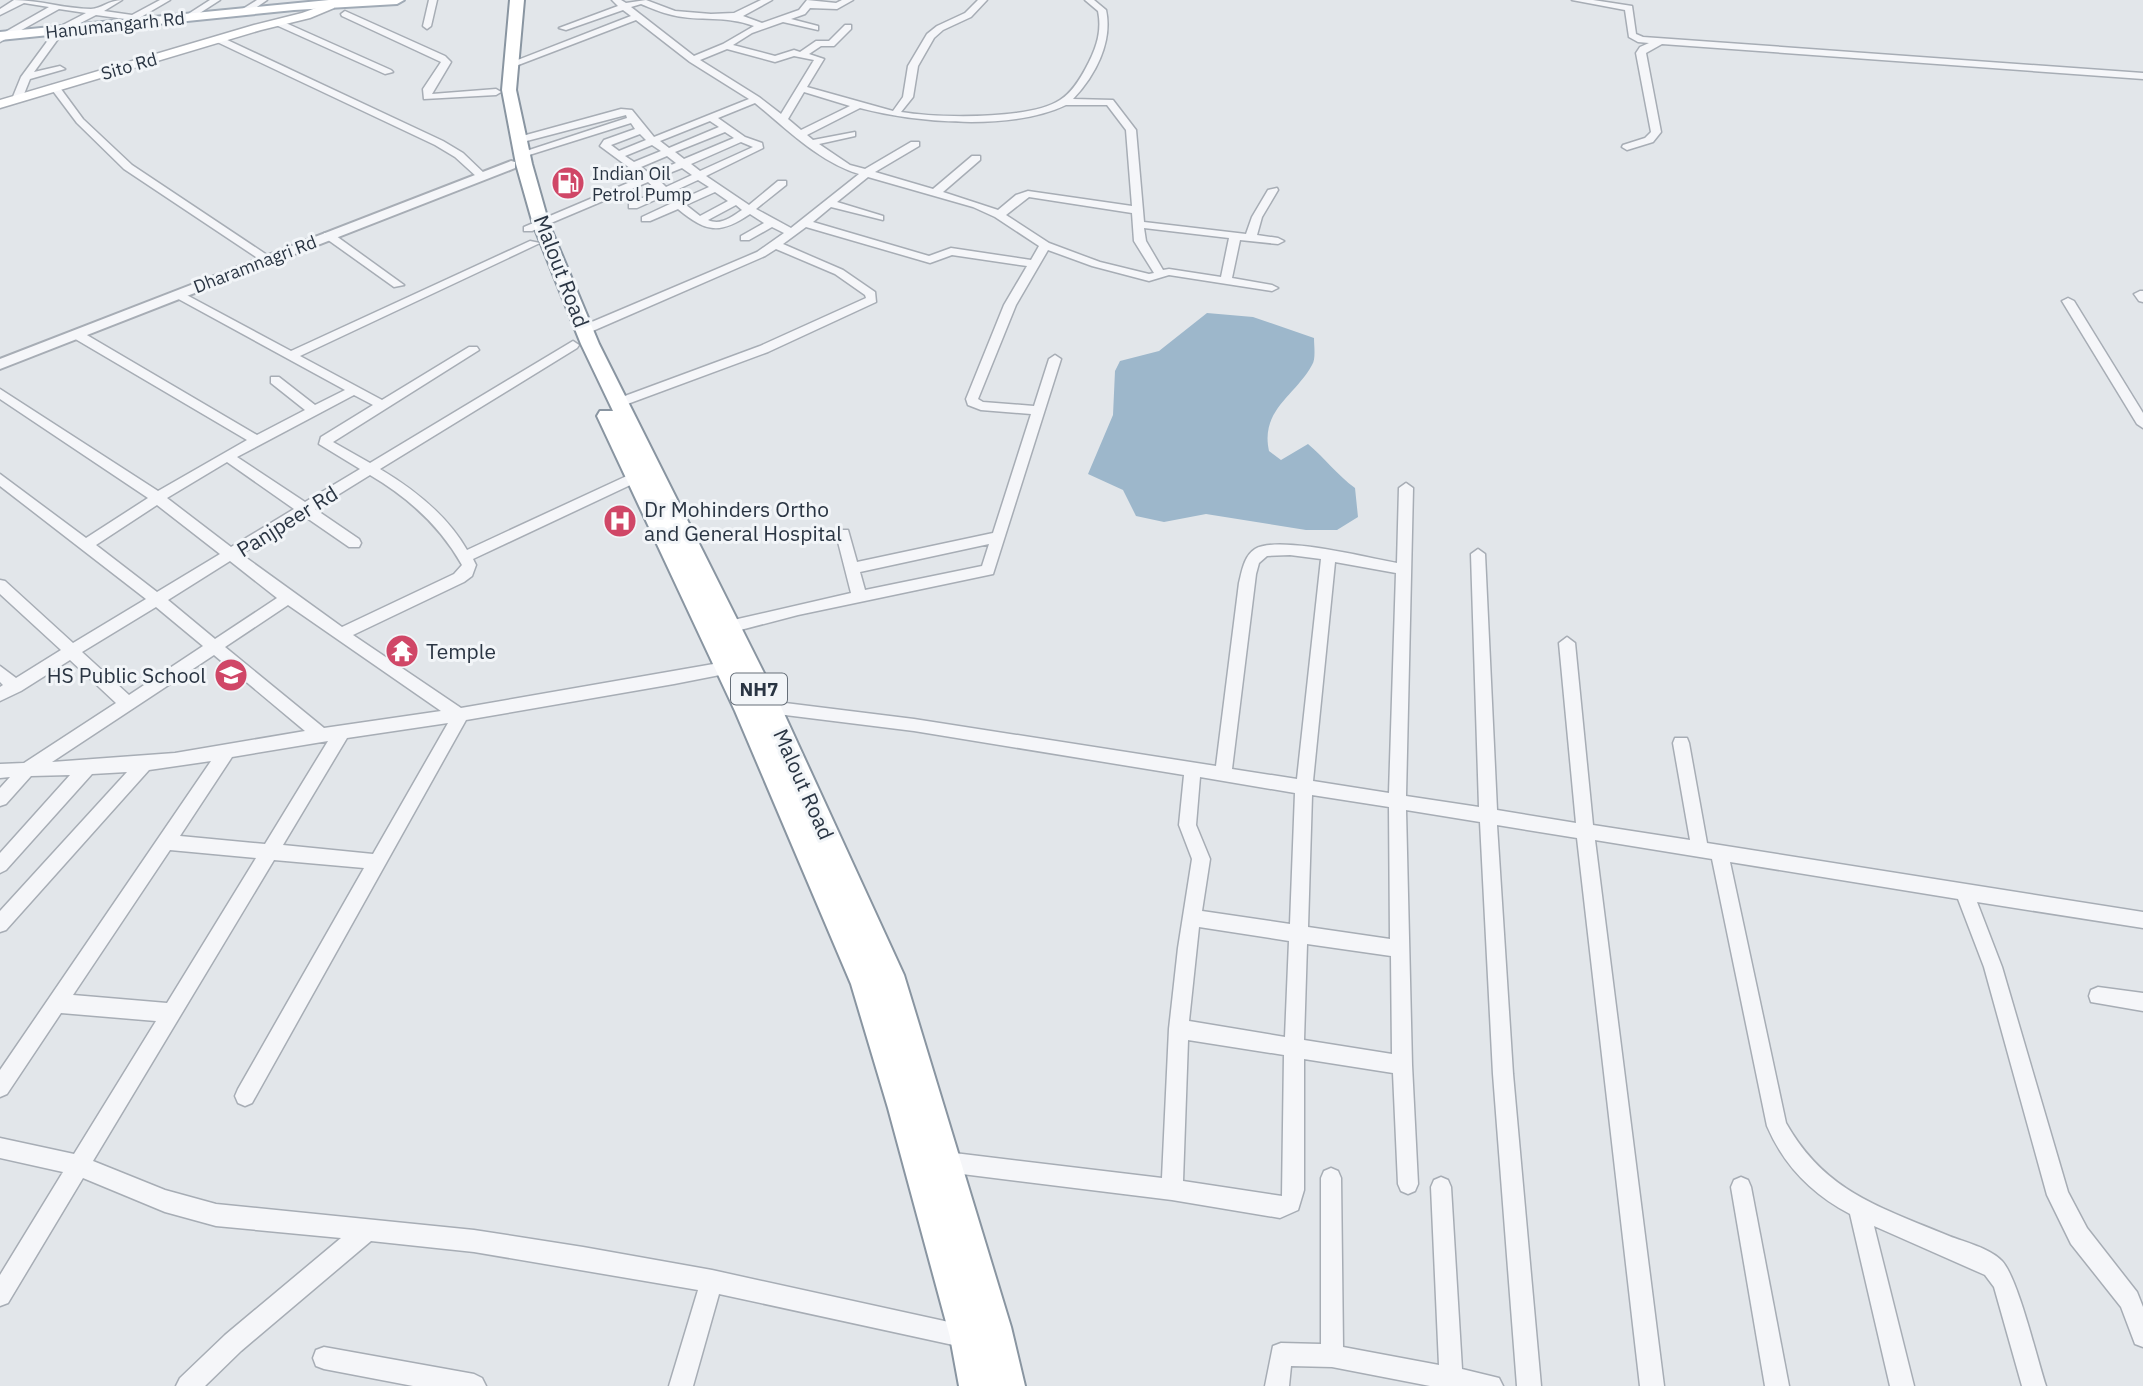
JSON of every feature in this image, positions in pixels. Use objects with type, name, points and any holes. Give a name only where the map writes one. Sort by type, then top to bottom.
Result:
[{"type":"main road","name":"Hanumangarh Rd","points":[[1,37],[129,21],[272,10],[305,3],[330,6],[397,0]]},
{"type":"main road","name":"Sito Rd","points":[[0,104],[258,27],[272,10],[330,6]]},
{"type":"main road","name":"Malout Road","points":[[507,7],[509,90],[517,153],[534,232],[636,477],[725,668],[758,709],[889,975],[994,1328],[1007,1386]]},
{"type":"main road","name":"Malout Road","points":[[507,7],[496,92],[517,153]]},
{"type":"main road","name":"Malout Road","points":[[579,338],[618,403],[729,627],[758,709],[866,984],[904,1108],[967,1338],[977,1386]]},
{"type":"street","points":[[0,12],[21,0],[95,12],[129,21],[166,0]]},
{"type":"street","points":[[1,37],[69,0]]},
{"type":"street","points":[[17,99],[26,77],[60,30],[118,0]]},
{"type":"street","points":[[186,18],[216,0]]},
{"type":"street","points":[[427,26],[433,0]]},
{"type":"street","points":[[563,28],[620,3],[643,2],[674,13],[710,18],[736,16],[768,0]]},
{"type":"street","points":[[693,60],[726,46],[761,26],[802,12],[809,3],[836,6],[849,0]]},
{"type":"street","points":[[895,114],[908,97],[913,65],[930,36],[940,28],[968,15],[983,0]]},
{"type":"street","points":[[1064,103],[1084,78],[1103,41],[1105,30],[1102,10],[1089,0]]},
{"type":"street","points":[[1576,0],[1628,4],[1633,37],[1662,42],[2143,76]]},
{"type":"street","points":[[620,3],[693,60],[756,99],[812,144],[846,167],[967,201],[999,215],[1045,245],[1121,271],[1149,278],[1169,272],[1272,288]]},
{"type":"street","points":[[272,10],[388,72]]},
{"type":"street","points":[[345,14],[446,62],[428,89],[427,97],[496,92]]},
{"type":"street","points":[[736,16],[761,26]]},
{"type":"street","points":[[510,65],[637,17]]},
{"type":"street","points":[[782,19],[815,28]]},
{"type":"street","points":[[802,54],[818,43],[831,44],[848,27]]},
{"type":"street","points":[[218,39],[439,144],[465,160],[481,175]]},
{"type":"street","points":[[1627,147],[1649,140],[1656,132],[1641,53],[1647,47],[1662,42]]},
{"type":"street","points":[[726,46],[775,59],[794,53],[820,60],[783,119]]},
{"type":"street","points":[[26,77],[60,69]]},
{"type":"street","points":[[55,87],[80,121],[128,167],[266,259]]},
{"type":"street","points":[[802,89],[910,117],[990,116],[1040,110],[1064,103],[1110,102],[1131,130],[1140,241],[1160,274]]},
{"type":"street","points":[[618,155],[756,99]]},
{"type":"street","points":[[802,134],[859,105]]},
{"type":"street","points":[[634,206],[758,148],[758,145],[741,139],[711,117]]},
{"type":"street","points":[[517,153],[633,119],[640,130],[653,141],[715,188],[792,233]]},
{"type":"street","points":[[634,166],[725,128]]},
{"type":"street","points":[[640,130],[605,144],[712,227],[720,227],[782,183]]},
{"type":"street","points":[[812,144],[851,134]]},
{"type":"street","points":[[290,356],[534,232],[741,139]]},
{"type":"street","name":"Panjpeer Rd","points":[[0,695],[579,338],[776,245],[865,174],[915,144]]},
{"type":"street","name":"Dharamnagri Rd","points":[[0,364],[481,175],[517,153]]},
{"type":"street","points":[[936,192],[976,158]]},
{"type":"street","points":[[646,219],[715,188]]},
{"type":"street","points":[[1251,237],[1257,217],[1273,190]]},
{"type":"street","points":[[999,215],[1020,197],[1028,194],[1136,210]]},
{"type":"street","points":[[700,220],[736,201]]},
{"type":"street","points":[[830,203],[879,218]]},
{"type":"street","points":[[745,238],[772,223]]},
{"type":"street","points":[[805,223],[930,260],[951,251],[1036,264]]},
{"type":"street","points":[[1137,224],[1278,241]]},
{"type":"street","points":[[328,235],[398,285]]},
{"type":"street","points":[[1015,260],[1026,235]]},
{"type":"street","points":[[1226,281],[1235,236]]},
{"type":"street","points":[[618,403],[764,349],[872,300],[871,294],[839,272],[776,245]]},
{"type":"street","points":[[1039,410],[981,406],[972,402],[972,399],[1010,305],[1045,245]]},
{"type":"street","points":[[177,294],[382,405]]},
{"type":"street","points":[[2068,301],[2143,424]]},
{"type":"street","points":[[76,334],[256,440]]},
{"type":"street","points":[[340,635],[459,579],[467,572],[469,565],[418,499],[371,468],[326,444],[326,440],[473,350]]},
{"type":"street","points":[[729,627],[981,573],[991,565],[1055,359]]},
{"type":"street","points":[[275,380],[314,410]]},
{"type":"street","points":[[87,544],[155,496],[256,440],[355,390]]},
{"type":"street","points":[[0,393],[155,496],[288,598],[460,716]]},
{"type":"street","points":[[227,456],[354,543]]},
{"type":"street","points":[[465,557],[636,477]]},
{"type":"street","points":[[0,479],[158,600],[321,735]]},
{"type":"street","points":[[1406,488],[1397,802],[1402,1065],[1408,1184]]},
{"type":"street","points":[[843,534],[859,597]]},
{"type":"street","points":[[852,568],[999,537]]},
{"type":"street","points":[[1223,774],[1250,566],[1255,557],[1263,551],[1274,550],[1403,569]]},
{"type":"street","points":[[1478,554],[1486,817],[1506,1116],[1529,1386]]},
{"type":"street","points":[[946,1162],[1172,1190],[1280,1207],[1291,1203],[1294,1190],[1294,1048],[1304,787],[1328,557]]},
{"type":"street","points":[[0,585],[127,703]]},
{"type":"street","points":[[0,799],[27,770],[288,598]]},
{"type":"street","points":[[1567,643],[1585,832],[1652,1386]]},
{"type":"street","points":[[0,771],[86,769],[145,763],[460,716],[617,690],[725,668]]},
{"type":"street","points":[[0,672],[15,687]]},
{"type":"street","points":[[758,709],[914,725],[2143,920]]},
{"type":"street","points":[[246,1096],[460,716]]},
{"type":"street","points":[[0,1296],[341,734]]},
{"type":"street","points":[[1681,743],[1783,1142],[1822,1183],[1859,1209],[1993,1267],[2003,1282],[2034,1386]]},
{"type":"street","points":[[0,1087],[228,750]]},
{"type":"street","points":[[0,924],[145,763]]},
{"type":"street","points":[[0,865],[86,769]]},
{"type":"street","points":[[1172,1190],[1179,1029],[1191,918],[1201,859],[1188,831],[1187,821],[1193,769]]},
{"type":"street","points":[[165,842],[378,862]]},
{"type":"street","points":[[1964,892],[1993,967],[2058,1195],[2079,1236],[2129,1300],[2143,1336]]},
{"type":"street","points":[[1191,918],[1400,949]]},
{"type":"street","points":[[2098,996],[2143,1002]]},
{"type":"street","points":[[56,1003],[172,1013]]},
{"type":"street","points":[[1179,1029],[1402,1065]]},
{"type":"street","points":[[0,1148],[77,1166],[165,1201],[216,1215],[474,1241],[712,1281],[967,1338]]},
{"type":"street","points":[[1331,1178],[1332,1356]]},
{"type":"street","points":[[1441,1187],[1451,1378]]},
{"type":"street","points":[[1741,1187],[1777,1386]]},
{"type":"street","points":[[1859,1209],[1902,1386]]},
{"type":"street","points":[[188,1386],[233,1343],[368,1230]]},
{"type":"street","points":[[681,1386],[712,1281]]},
{"type":"street","points":[[1277,1386],[1281,1354],[1332,1356],[1402,1378],[1451,1378],[1491,1386]]},
{"type":"street","points":[[324,1358],[474,1386]]},
{"type":"water","points":[[1207,313],[1253,317],[1314,338],[1312,365],[1274,414],[1268,437],[1269,451],[1281,460],[1308,444],[1355,488],[1358,517],[1337,530],[1306,530],[1206,514],[1164,522],[1136,516],[1123,490],[1088,474],[1113,415],[1115,371],[1120,361],[1159,351]]},
{"type":"place","name":"Indian Oil Petrol Pump","points":[[568,183]]},
{"type":"place","name":"Dr Mohinders Ortho and General Hospital","points":[[620,521]]},
{"type":"place","name":"Temple","points":[[402,651]]},
{"type":"place","name":"HS Public School","points":[[231,675]]}]
